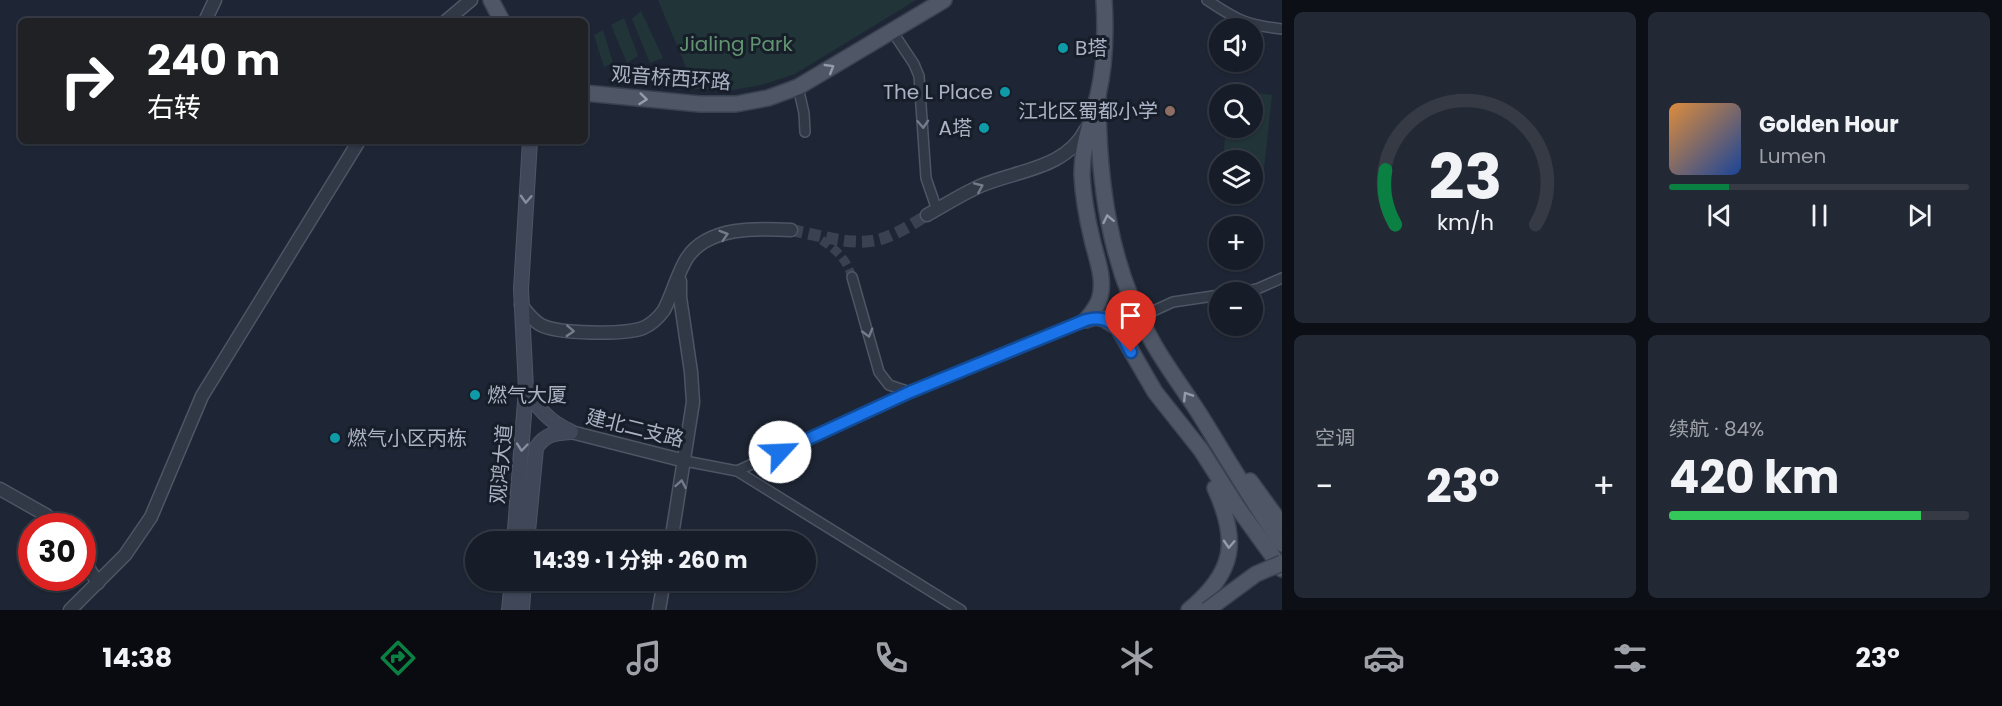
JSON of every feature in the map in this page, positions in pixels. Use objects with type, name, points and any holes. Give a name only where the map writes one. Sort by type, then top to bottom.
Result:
[{"type":"main road","points":[[491,0],[500,18]]},
{"type":"main road","name":"观音桥西环路","points":[[588,93],[700,104],[736,104],[768,98],[798,87],[944,0]]},
{"type":"main road","points":[[1104,0],[1103,62],[1098,96],[1098,142],[1106,213],[1116,252],[1140,317],[1152,341],[1201,417],[1282,569]]},
{"type":"main road","points":[[1086,320],[1096,308],[1101,289],[1082,175],[1083,153],[1089,123],[1098,96]]},
{"type":"main road","points":[[526,389],[521,304],[530,144]]},
{"type":"main road","points":[[1086,320],[1096,317],[1118,328],[1215,488],[1226,514],[1229,531],[1228,552],[1222,575],[1207,595],[1189,610]]},
{"type":"main road","name":"建北二支路","points":[[526,389],[549,420],[572,432]]},
{"type":"main road","name":"观鸿大道","points":[[515,531],[526,389]]},
{"type":"main road","points":[[1155,392],[1245,503],[1282,544]]},
{"type":"main road","name":"观鸿大道","points":[[528,531],[536,448],[548,435],[556,432],[572,432]]},
{"type":"main road","points":[[1215,488],[1282,525]]},
{"type":"main road","points":[[1245,503],[1282,583]]},
{"type":"main road","points":[[1207,610],[1256,574],[1282,563]]},
{"type":"main road","points":[[509,610],[511,591]]},
{"type":"main road","points":[[522,610],[523,591]]},
{"type":"street","points":[[206,18],[215,0]]},
{"type":"street","points":[[450,18],[471,0]]},
{"type":"street","points":[[1207,0],[1242,22],[1254,26],[1282,29]]},
{"type":"street","points":[[892,31],[914,64],[919,76],[926,178],[932,212],[982,185],[1051,162],[1062,156],[1078,142],[1089,123]]},
{"type":"street","points":[[798,87],[806,132]]},
{"type":"street","points":[[70,610],[125,555],[151,517],[202,396],[357,144]]},
{"type":"street","points":[[521,304],[533,320],[554,330],[568,332],[642,328],[659,316],[669,302],[691,252],[707,240],[740,230],[792,230]]},
{"type":"street","points":[[673,531],[693,402],[680,297],[681,271]]},
{"type":"street","points":[[852,277],[879,372],[889,385],[910,392]]},
{"type":"street","points":[[1263,287],[1282,278]]},
{"type":"street","points":[[1140,317],[1173,302],[1209,297]]},
{"type":"street","points":[[737,471],[910,392],[1086,320]]},
{"type":"street","name":"建北二支路","points":[[572,432],[685,461],[737,471],[961,610]]},
{"type":"street","points":[[0,489],[42,513]]},
{"type":"street","points":[[659,610],[662,591]]},
{"type":"green space","name":"Jialing Park","points":[[658,0],[916,0],[795,74],[761,85],[733,90],[695,89]]},
{"type":"green space","points":[[641,11],[663,58],[650,63],[632,19]]},
{"type":"green space","points":[[624,18],[638,56],[627,63],[611,25]]},
{"type":"green space","points":[[603,30],[613,63],[604,67],[594,35]]},
{"type":"green space","points":[[1263,94],[1272,95],[1264,169],[1263,150],[1224,150],[1225,138],[1263,138]]},
{"type":"tunnel","points":[[791,230],[847,241],[870,241],[893,234],[927,215]]},
{"type":"tunnel","points":[[810,233],[841,256],[852,277]]},
{"type":"place","name":"B塔","points":[[1063,48]]},
{"type":"place","name":"The L Place","points":[[1005,92]]},
{"type":"place","name":"江北区蜀都小学","points":[[1170,111]]},
{"type":"place","name":"A塔","points":[[984,128]]},
{"type":"place","name":"燃气大厦","points":[[475,395]]},
{"type":"place","name":"燃气小区丙栋","points":[[335,438]]},
{"type":"route","points":[[780,452],[910,392],[1096,317],[1118,328],[1131,352]]}]
